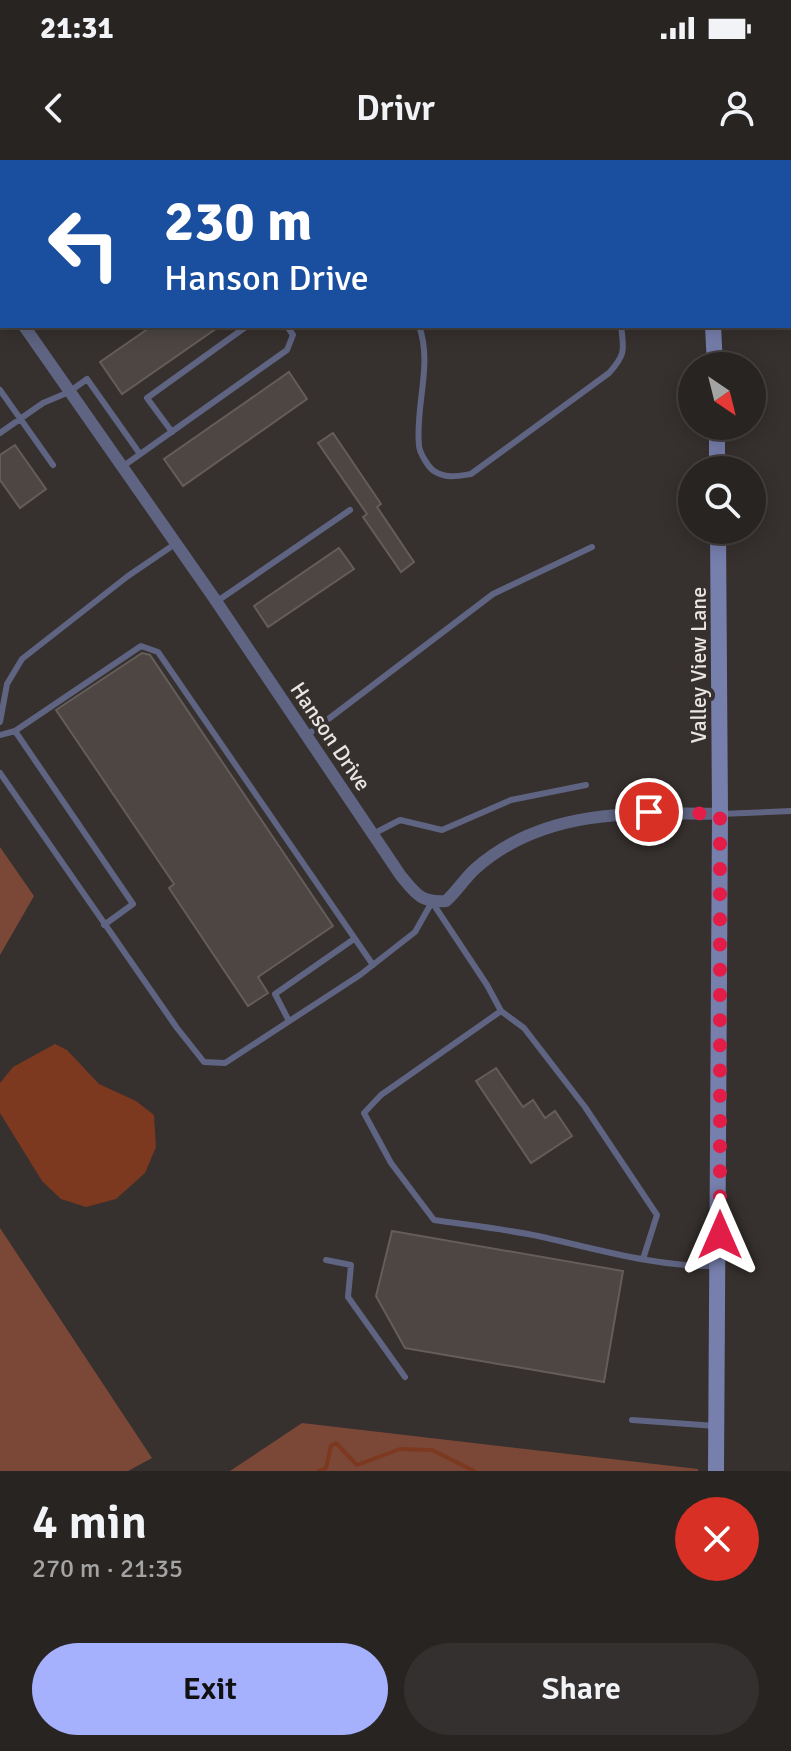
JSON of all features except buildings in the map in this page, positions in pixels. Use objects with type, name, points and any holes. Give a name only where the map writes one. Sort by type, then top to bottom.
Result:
[{"type":"main road","points":[[713,328],[714,352]]},
{"type":"main road","name":"Valley View Lane","points":[[716,1471],[720,1266],[718,544]]},
{"type":"street","name":"Hanson Drive","points":[[25,328],[373,834],[417,895],[432,902]]},
{"type":"street","points":[[432,902],[446,901],[475,869],[526,837],[584,817],[649,812],[720,814]]},
{"type":"lane","points":[[172,432],[147,398],[244,328]]},
{"type":"lane","points":[[122,467],[287,350],[293,335],[288,328]]},
{"type":"lane","points":[[419,328],[423,381],[419,448],[433,470],[449,477],[471,474],[609,373],[622,358],[621,328]]},
{"type":"lane","points":[[0,433],[43,403],[69,392],[87,379],[140,454]]},
{"type":"lane","points":[[0,390],[53,465]]},
{"type":"lane","points":[[216,602],[350,510]]},
{"type":"lane","points":[[0,722],[7,684],[22,659],[128,576],[175,544]]},
{"type":"lane","points":[[306,736],[493,594],[592,547]]},
{"type":"lane","points":[[0,735],[15,731],[141,646],[158,652],[373,965]]},
{"type":"lane","points":[[15,731],[133,904],[104,925]]},
{"type":"lane","points":[[0,773],[104,925],[204,1062],[225,1063],[373,965],[415,932],[432,902],[501,1011],[524,1028],[611,1143],[657,1215],[643,1259]]},
{"type":"lane","points":[[373,834],[400,820],[442,830],[511,800],[586,785]]},
{"type":"lane","points":[[720,814],[791,811]]},
{"type":"lane","points":[[289,1021],[275,994],[354,939]]},
{"type":"lane","points":[[501,1011],[381,1095],[364,1113],[391,1163],[434,1220],[532,1235],[643,1259],[691,1266],[720,1266]]},
{"type":"lane","points":[[326,1260],[351,1265],[348,1297],[405,1377]]},
{"type":"lane","points":[[632,1420],[716,1426]]},
{"type":"shaded area","points":[[0,847],[34,896],[0,955]]},
{"type":"shaded area","points":[[55,1044],[67,1050],[99,1084],[136,1101],[154,1115],[156,1147],[145,1173],[116,1199],[86,1207],[61,1199],[42,1181],[0,1113],[0,1083],[13,1067]]},
{"type":"shaded area","points":[[0,1228],[152,1458],[128,1471],[0,1471]]},
{"type":"shaded area","points":[[302,1423],[698,1469],[698,1471],[230,1471]]},
{"type":"waterway","points":[[319,1471],[326,1468],[331,1446],[336,1443],[357,1465],[400,1449],[432,1450],[474,1471]]},
{"type":"route","points":[[649,812],[720,814],[720,1235]]}]
